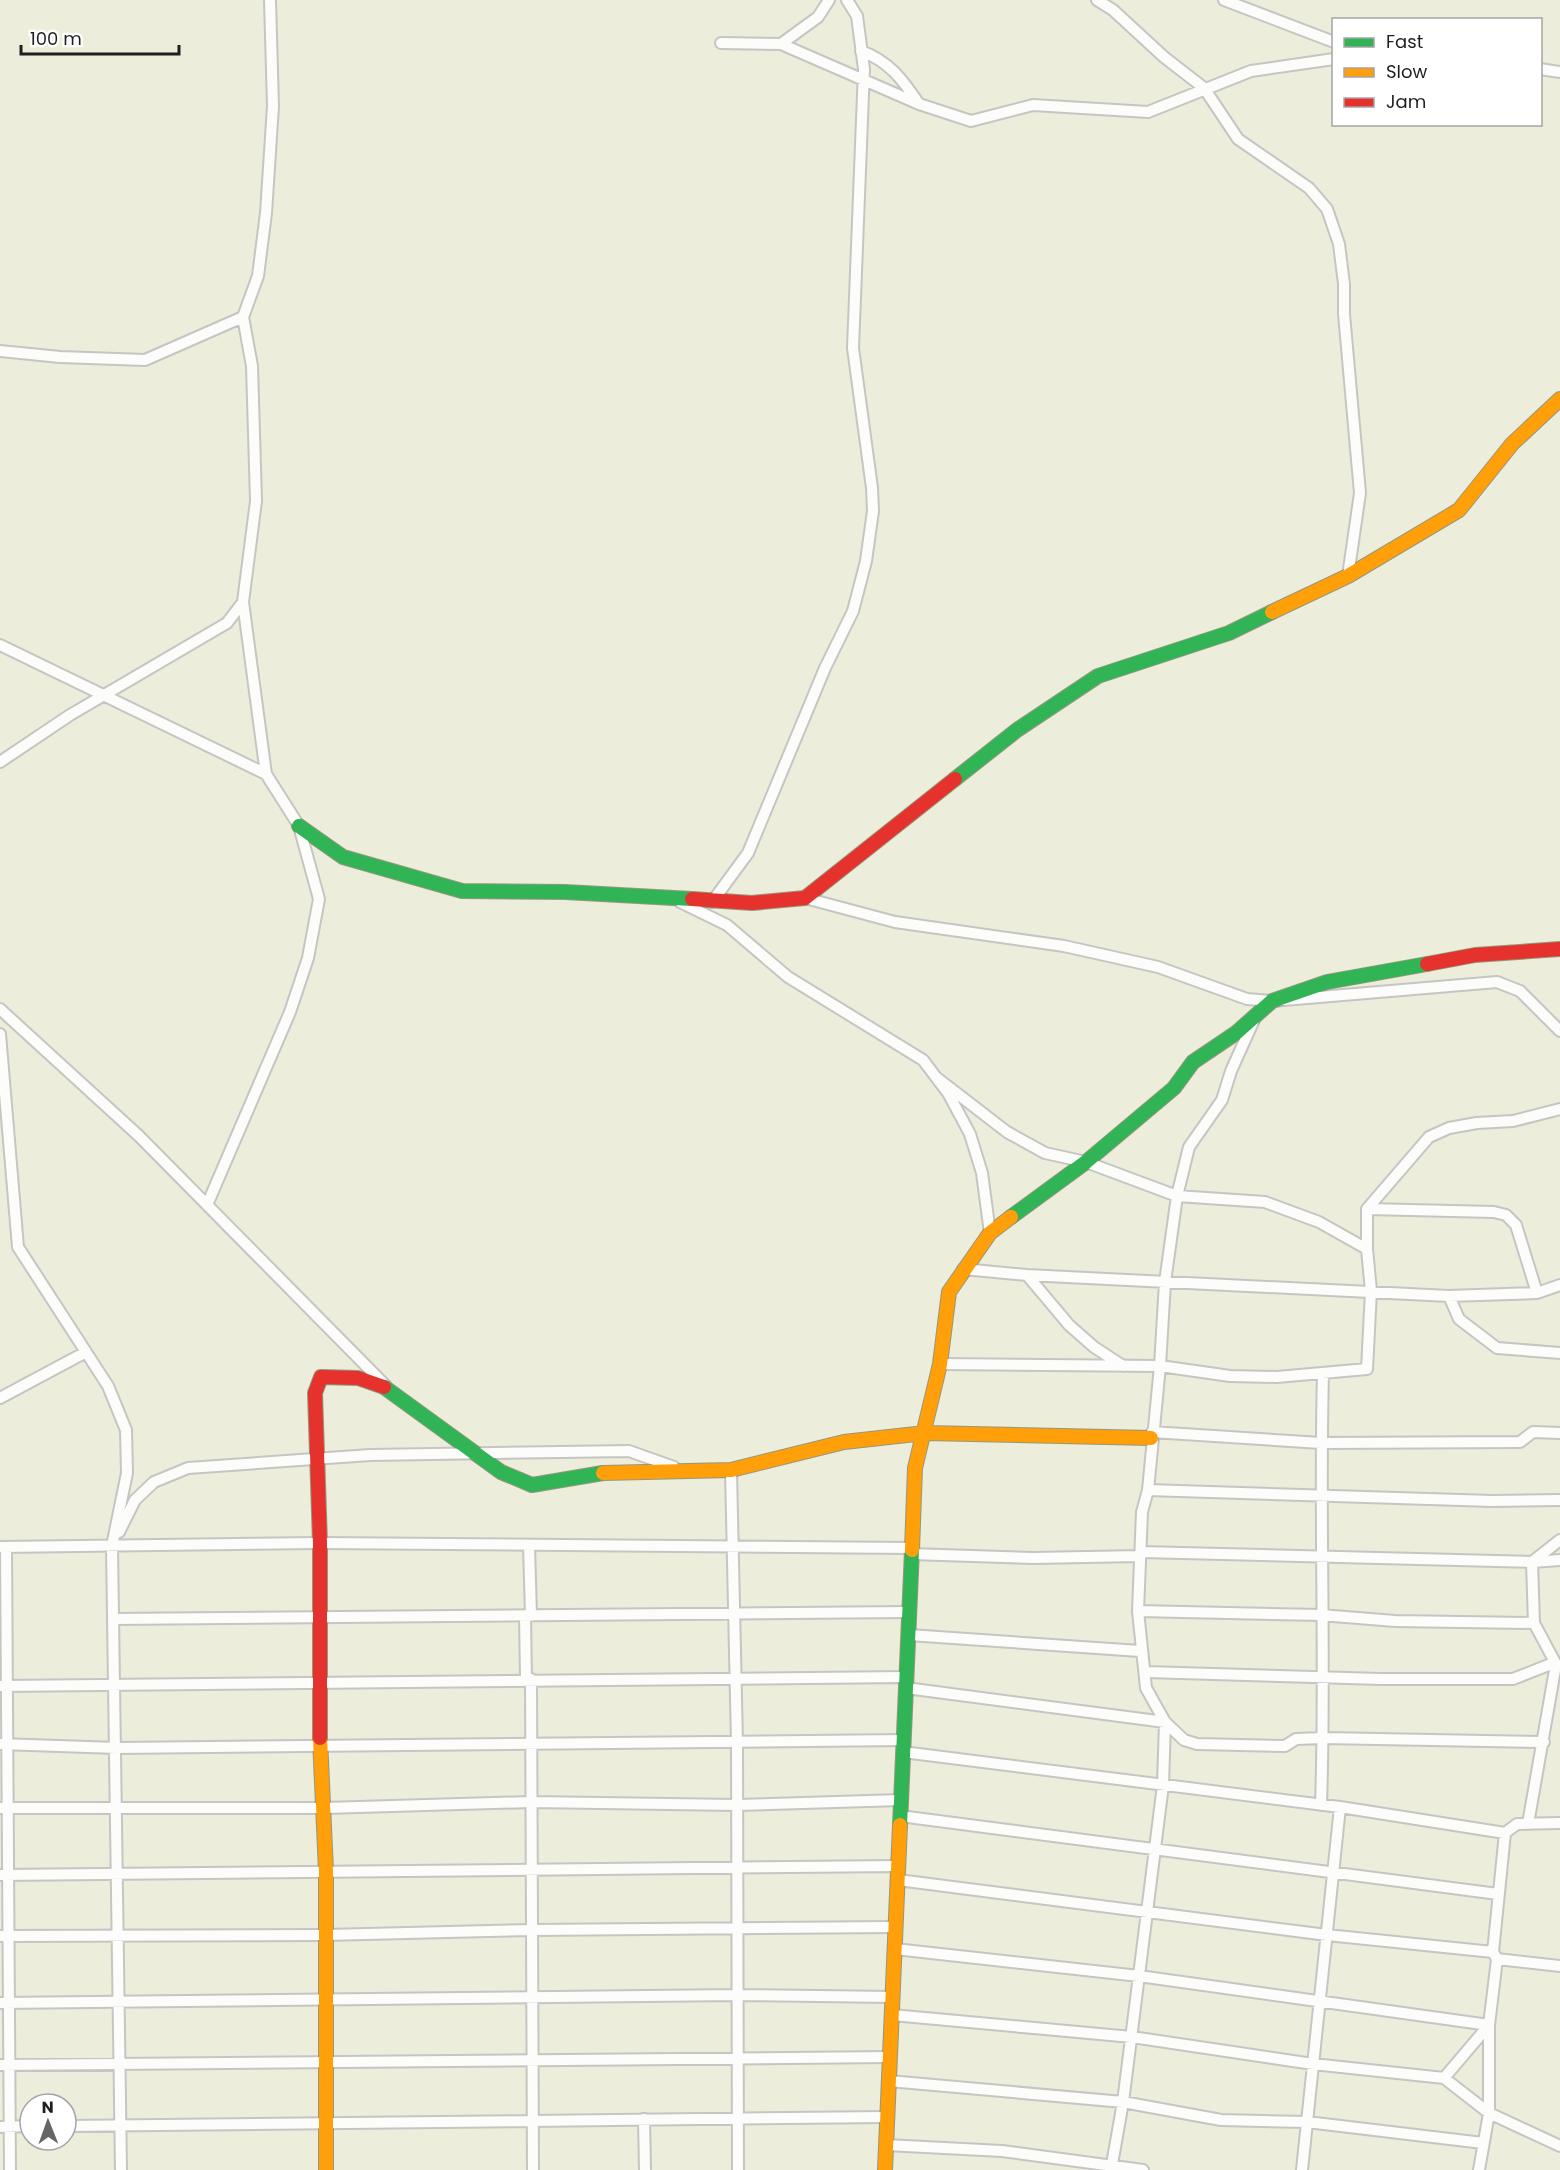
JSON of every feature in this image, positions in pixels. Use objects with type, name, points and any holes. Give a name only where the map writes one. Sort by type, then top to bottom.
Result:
[{"type":"street","points":[[207,1205],[290,1012],[308,958],[319,899],[299,826],[267,774],[243,602],[256,501],[252,366],[243,316],[258,276],[266,213],[273,106],[270,0]]},
{"type":"street","points":[[781,44],[818,17],[829,0]]},
{"type":"street","points":[[712,902],[748,853],[825,668],[853,612],[866,561],[873,511],[873,488],[853,348],[863,79],[857,16],[847,0]]},
{"type":"street","points":[[1097,0],[1113,10],[1164,57],[1204,88],[1238,139],[1308,188],[1327,209],[1339,244],[1360,493],[1348,576]]},
{"type":"street","points":[[1224,0],[1332,41]]},
{"type":"street","points":[[721,43],[781,44],[919,104],[971,121],[1033,105],[1148,112],[1251,71],[1332,59]]},
{"type":"street","points":[[861,51],[875,56],[898,74],[919,104]]},
{"type":"street","points":[[1542,69],[1560,72]]},
{"type":"street","points":[[0,351],[60,357],[145,360],[243,316]]},
{"type":"street","points":[[805,898],[1017,730],[1098,676],[1229,633],[1348,576],[1459,510],[1512,444],[1560,399]]},
{"type":"street","points":[[0,762],[102,696],[227,623],[243,602]]},
{"type":"street","points":[[0,645],[267,774]]},
{"type":"street","points":[[299,826],[343,857],[462,891],[565,892],[752,903],[805,898],[895,922],[1064,946],[1158,967],[1247,999],[1272,1001],[1497,982],[1520,991],[1560,1032]]},
{"type":"street","points":[[677,900],[727,925],[788,977],[923,1060],[948,1093],[970,1134],[982,1173],[990,1233]]},
{"type":"street","points":[[885,2170],[915,1468],[926,1433],[940,1364],[949,1292],[990,1233],[1086,1162],[1174,1088],[1193,1062],[1255,1017],[1272,1001],[1327,982],[1475,954],[1560,949]]},
{"type":"street","points":[[0,1009],[139,1136],[389,1389],[501,1472],[532,1485],[612,1471],[731,1470],[844,1442],[926,1433],[1151,1435],[1321,1443],[1520,1442],[1533,1432],[1560,1432]]},
{"type":"street","points":[[1255,1017],[1231,1071],[1222,1100],[1189,1147],[1177,1196],[1165,1282],[1160,1366],[1151,1435],[1148,1490],[1142,1512],[1138,1611],[1140,1651],[1146,1672],[1146,1688],[1165,1722],[1184,1740],[1197,1744],[1285,1746],[1296,1739],[1323,1738],[1544,1742]]},
{"type":"street","points":[[0,1034],[18,1247],[108,1386],[126,1430],[127,1473],[112,1546],[117,1748],[121,2170]]},
{"type":"street","points":[[937,1078],[1017,1137],[1045,1153],[1086,1162],[1177,1196],[1265,1202],[1319,1222],[1367,1249]]},
{"type":"street","points":[[940,1364],[1160,1366],[1230,1376],[1277,1377],[1367,1369],[1371,1291],[1367,1249],[1367,1209],[1429,1137],[1449,1128],[1477,1123],[1514,1121],[1560,1108]]},
{"type":"street","points":[[1367,1209],[1494,1212],[1506,1215],[1516,1225],[1538,1293]]},
{"type":"street","points":[[963,1269],[1027,1275],[1449,1296],[1538,1293],[1560,1285]]},
{"type":"street","points":[[1027,1275],[1069,1325],[1094,1347],[1123,1366]]},
{"type":"street","points":[[1449,1296],[1459,1319],[1497,1348],[1560,1353]]},
{"type":"street","points":[[0,1398],[86,1352]]},
{"type":"street","points":[[1321,1805],[1323,1677],[1320,1495],[1323,1374]]},
{"type":"street","points":[[326,2170],[326,1871],[325,1808],[320,1744],[320,1544],[315,1393],[321,1377],[358,1378],[389,1389]]},
{"type":"street","points":[[112,1546],[135,1500],[154,1482],[188,1468],[317,1458],[629,1451],[687,1470]]},
{"type":"street","points":[[731,1470],[737,1743],[735,1866],[738,2170]]},
{"type":"street","points":[[1148,1490],[1560,1500]]},
{"type":"street","points":[[1532,1562],[1560,1540]]},
{"type":"street","points":[[10,2170],[5,2127],[3,1547],[320,1544],[732,1545],[1033,1558],[1140,1554],[1532,1562],[1560,1560]]},
{"type":"street","points":[[529,1545],[533,2170]]},
{"type":"street","points":[[1528,1824],[1558,1664],[1534,1623],[1532,1562]]},
{"type":"street","points":[[1138,1611],[1321,1615],[1395,1621],[1534,1623]]},
{"type":"street","points":[[113,1619],[909,1612]]},
{"type":"street","points":[[909,1635],[1140,1651]]},
{"type":"street","points":[[1146,1672],[1513,1679],[1558,1664]]},
{"type":"street","points":[[4,1685],[734,1677],[906,1683],[1165,1722]]},
{"type":"street","points":[[1111,2168],[1123,2102],[1148,1911],[1163,1785],[1165,1722]]},
{"type":"street","points":[[1547,1725],[1560,1725]]},
{"type":"street","points":[[4,1744],[117,1748],[320,1744],[737,1743],[903,1746],[1163,1785],[1340,1807],[1505,1833],[1517,1824],[1560,1823]]},
{"type":"street","points":[[4,1808],[325,1808],[531,1802],[736,1805],[901,1800]]},
{"type":"street","points":[[1302,2170],[1340,1807]]},
{"type":"street","points":[[900,1816],[1498,1894]]},
{"type":"street","points":[[1479,2170],[1489,2113],[1489,2025],[1498,1894],[1505,1833]]},
{"type":"street","points":[[4,1875],[735,1866],[898,1873],[1148,1911],[1560,1966]]},
{"type":"street","points":[[4,1936],[325,1935],[532,1930],[895,1927]]},
{"type":"street","points":[[895,1949],[1139,1976],[1489,2025]]},
{"type":"street","points":[[5,2003],[737,1995],[892,1996]]},
{"type":"street","points":[[892,2015],[1131,2037],[1313,2064],[1444,2078],[1489,2113],[1560,2146]]},
{"type":"street","points":[[1444,2078],[1489,2025]]},
{"type":"street","points":[[5,2065],[890,2057]]},
{"type":"street","points":[[889,2081],[1123,2102],[1221,2120],[1307,2122],[1483,2143]]},
{"type":"street","points":[[78,2126],[887,2117]]},
{"type":"street","points":[[644,2119],[645,2170]]},
{"type":"street","points":[[886,2145],[1002,2151],[1111,2168],[1143,2170]]},
{"type":"green space","points":[[0,0],[1560,0],[1560,2170],[0,2170]]},
{"type":"traffic: fast","points":[[955,779],[1017,730],[1098,676],[1229,633],[1272,612]]},
{"type":"traffic: fast","points":[[299,826],[343,857],[462,891],[565,892],[692,899]]},
{"type":"traffic: fast","points":[[1011,1217],[1086,1162],[1174,1088],[1193,1062],[1236,1033],[1272,1001],[1327,982],[1427,964]]},
{"type":"traffic: fast","points":[[384,1387],[501,1472],[532,1485],[603,1473]]},
{"type":"traffic: fast","points":[[900,1825],[912,1550]]},
{"type":"traffic: slow","points":[[1272,612],[1348,576],[1459,510],[1512,444],[1560,399]]},
{"type":"traffic: slow","points":[[912,1550],[915,1468],[940,1364],[949,1292],[990,1233],[1011,1217]]},
{"type":"traffic: slow","points":[[603,1473],[731,1470],[844,1442],[925,1433],[1151,1438]]},
{"type":"traffic: slow","points":[[320,1738],[326,1871],[326,2170]]},
{"type":"traffic: slow","points":[[885,2170],[900,1825]]},
{"type":"traffic: jam","points":[[692,899],[752,903],[805,898],[955,779]]},
{"type":"traffic: jam","points":[[1427,964],[1475,955],[1560,949]]},
{"type":"traffic: jam","points":[[320,1738],[320,1543],[315,1393],[321,1377],[358,1378],[384,1387]]}]
